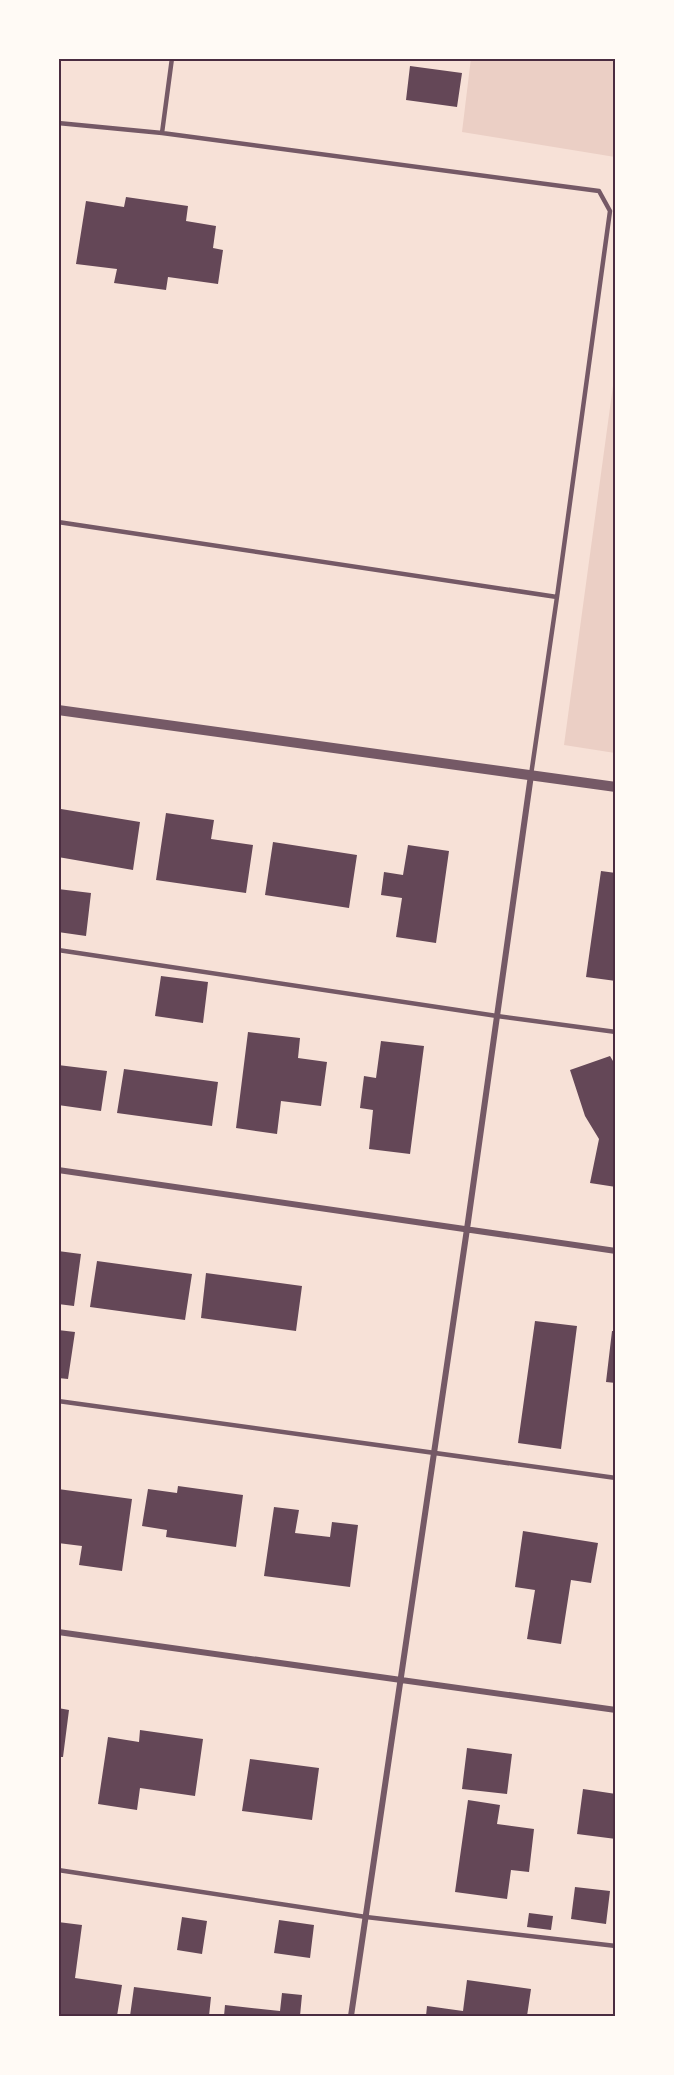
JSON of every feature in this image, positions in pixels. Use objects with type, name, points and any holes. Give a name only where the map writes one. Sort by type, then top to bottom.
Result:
[{"type":"street","points":[[58,710],[615,787]]},
{"type":"street","points":[[351,2016],[467,1229],[531,775]]},
{"type":"street","points":[[58,1170],[615,1251]]},
{"type":"street","points":[[58,1632],[615,1710]]},
{"type":"lane","points":[[162,133],[172,58]]},
{"type":"lane","points":[[58,123],[162,133],[599,191],[610,212],[531,775]]},
{"type":"lane","points":[[58,522],[557,597]]},
{"type":"lane","points":[[58,950],[615,1032]]},
{"type":"lane","points":[[58,1401],[615,1478]]},
{"type":"lane","points":[[58,1870],[366,1917],[615,1946]]},
{"type":"shaded area","points":[[471,58],[615,59],[615,157],[462,132]]},
{"type":"shaded area","points":[[615,371],[615,753],[564,745]]},
{"type":"building","points":[[410,66],[462,73],[457,107],[406,100]]},
{"type":"building","points":[[126,197],[188,206],[186,221],[216,226],[213,248],[223,250],[218,284],[168,277],[166,290],[114,283],[117,269],[76,264],[86,201],[124,207]]},
{"type":"building","points":[[61,809],[140,822],[133,870],[58,857],[58,823]]},
{"type":"building","points":[[166,813],[214,820],[211,839],[253,845],[246,893],[156,880]]},
{"type":"building","points":[[273,842],[357,855],[349,908],[265,895]]},
{"type":"building","points":[[408,845],[449,851],[436,943],[396,937],[402,898],[381,895],[384,872],[403,875]]},
{"type":"building","points":[[601,871],[616,873],[616,981],[586,977]]},
{"type":"building","points":[[58,889],[91,893],[86,936],[58,932]]},
{"type":"building","points":[[161,976],[208,982],[203,1023],[155,1016]]},
{"type":"building","points":[[248,1032],[300,1038],[298,1058],[327,1062],[321,1106],[281,1101],[277,1134],[236,1128]]},
{"type":"building","points":[[381,1041],[424,1046],[410,1154],[369,1149],[373,1110],[360,1108],[364,1076],[376,1078]]},
{"type":"building","points":[[610,1056],[616,1066],[616,1187],[590,1183],[599,1139],[585,1116],[570,1070]]},
{"type":"building","points":[[58,1065],[107,1071],[101,1111],[58,1105]]},
{"type":"building","points":[[124,1069],[218,1082],[212,1126],[117,1113]]},
{"type":"building","points":[[58,1251],[81,1254],[74,1306],[58,1304]]},
{"type":"building","points":[[97,1261],[192,1274],[185,1320],[90,1307]]},
{"type":"building","points":[[206,1273],[302,1286],[296,1331],[201,1318]]},
{"type":"building","points":[[535,1321],[577,1326],[561,1449],[518,1443]]},
{"type":"building","points":[[58,1330],[75,1332],[68,1379],[58,1378]]},
{"type":"building","points":[[612,1331],[616,1331],[616,1383],[606,1382]]},
{"type":"building","points":[[178,1486],[243,1495],[236,1547],[166,1537],[167,1530],[142,1526],[148,1489],[177,1493]]},
{"type":"building","points":[[58,1489],[132,1499],[122,1571],[79,1565],[82,1546],[58,1543]]},
{"type":"building","points":[[274,1507],[299,1510],[295,1533],[330,1537],[332,1522],[358,1525],[350,1587],[264,1576]]},
{"type":"building","points":[[523,1531],[598,1543],[591,1583],[571,1580],[561,1644],[527,1639],[535,1590],[515,1587]]},
{"type":"building","points":[[58,1708],[69,1710],[63,1757],[58,1757]]},
{"type":"building","points":[[140,1730],[203,1739],[195,1796],[140,1788],[137,1810],[98,1804],[108,1737],[139,1742]]},
{"type":"building","points":[[467,1748],[512,1754],[507,1794],[462,1789]]},
{"type":"building","points":[[250,1759],[319,1768],[312,1820],[242,1811]]},
{"type":"building","points":[[583,1789],[616,1794],[616,1839],[577,1834]]},
{"type":"building","points":[[468,1800],[500,1805],[497,1824],[534,1829],[529,1872],[511,1870],[507,1899],[455,1892]]},
{"type":"building","points":[[575,1887],[610,1891],[606,1924],[571,1919]]},
{"type":"building","points":[[529,1913],[553,1916],[551,1930],[527,1927]]},
{"type":"building","points":[[182,1917],[207,1921],[202,1954],[177,1950]]},
{"type":"building","points":[[279,1920],[314,1925],[310,1958],[274,1953]]},
{"type":"building","points":[[58,1922],[82,1925],[75,1978],[122,1985],[117,2016],[58,2016]]},
{"type":"building","points":[[467,1980],[531,1989],[527,2016],[426,2016],[427,2006],[463,2011]]},
{"type":"building","points":[[134,1987],[211,1997],[209,2016],[130,2016]]},
{"type":"building","points":[[282,1993],[302,1995],[300,2016],[224,2016],[225,2005],[280,2011]]}]
